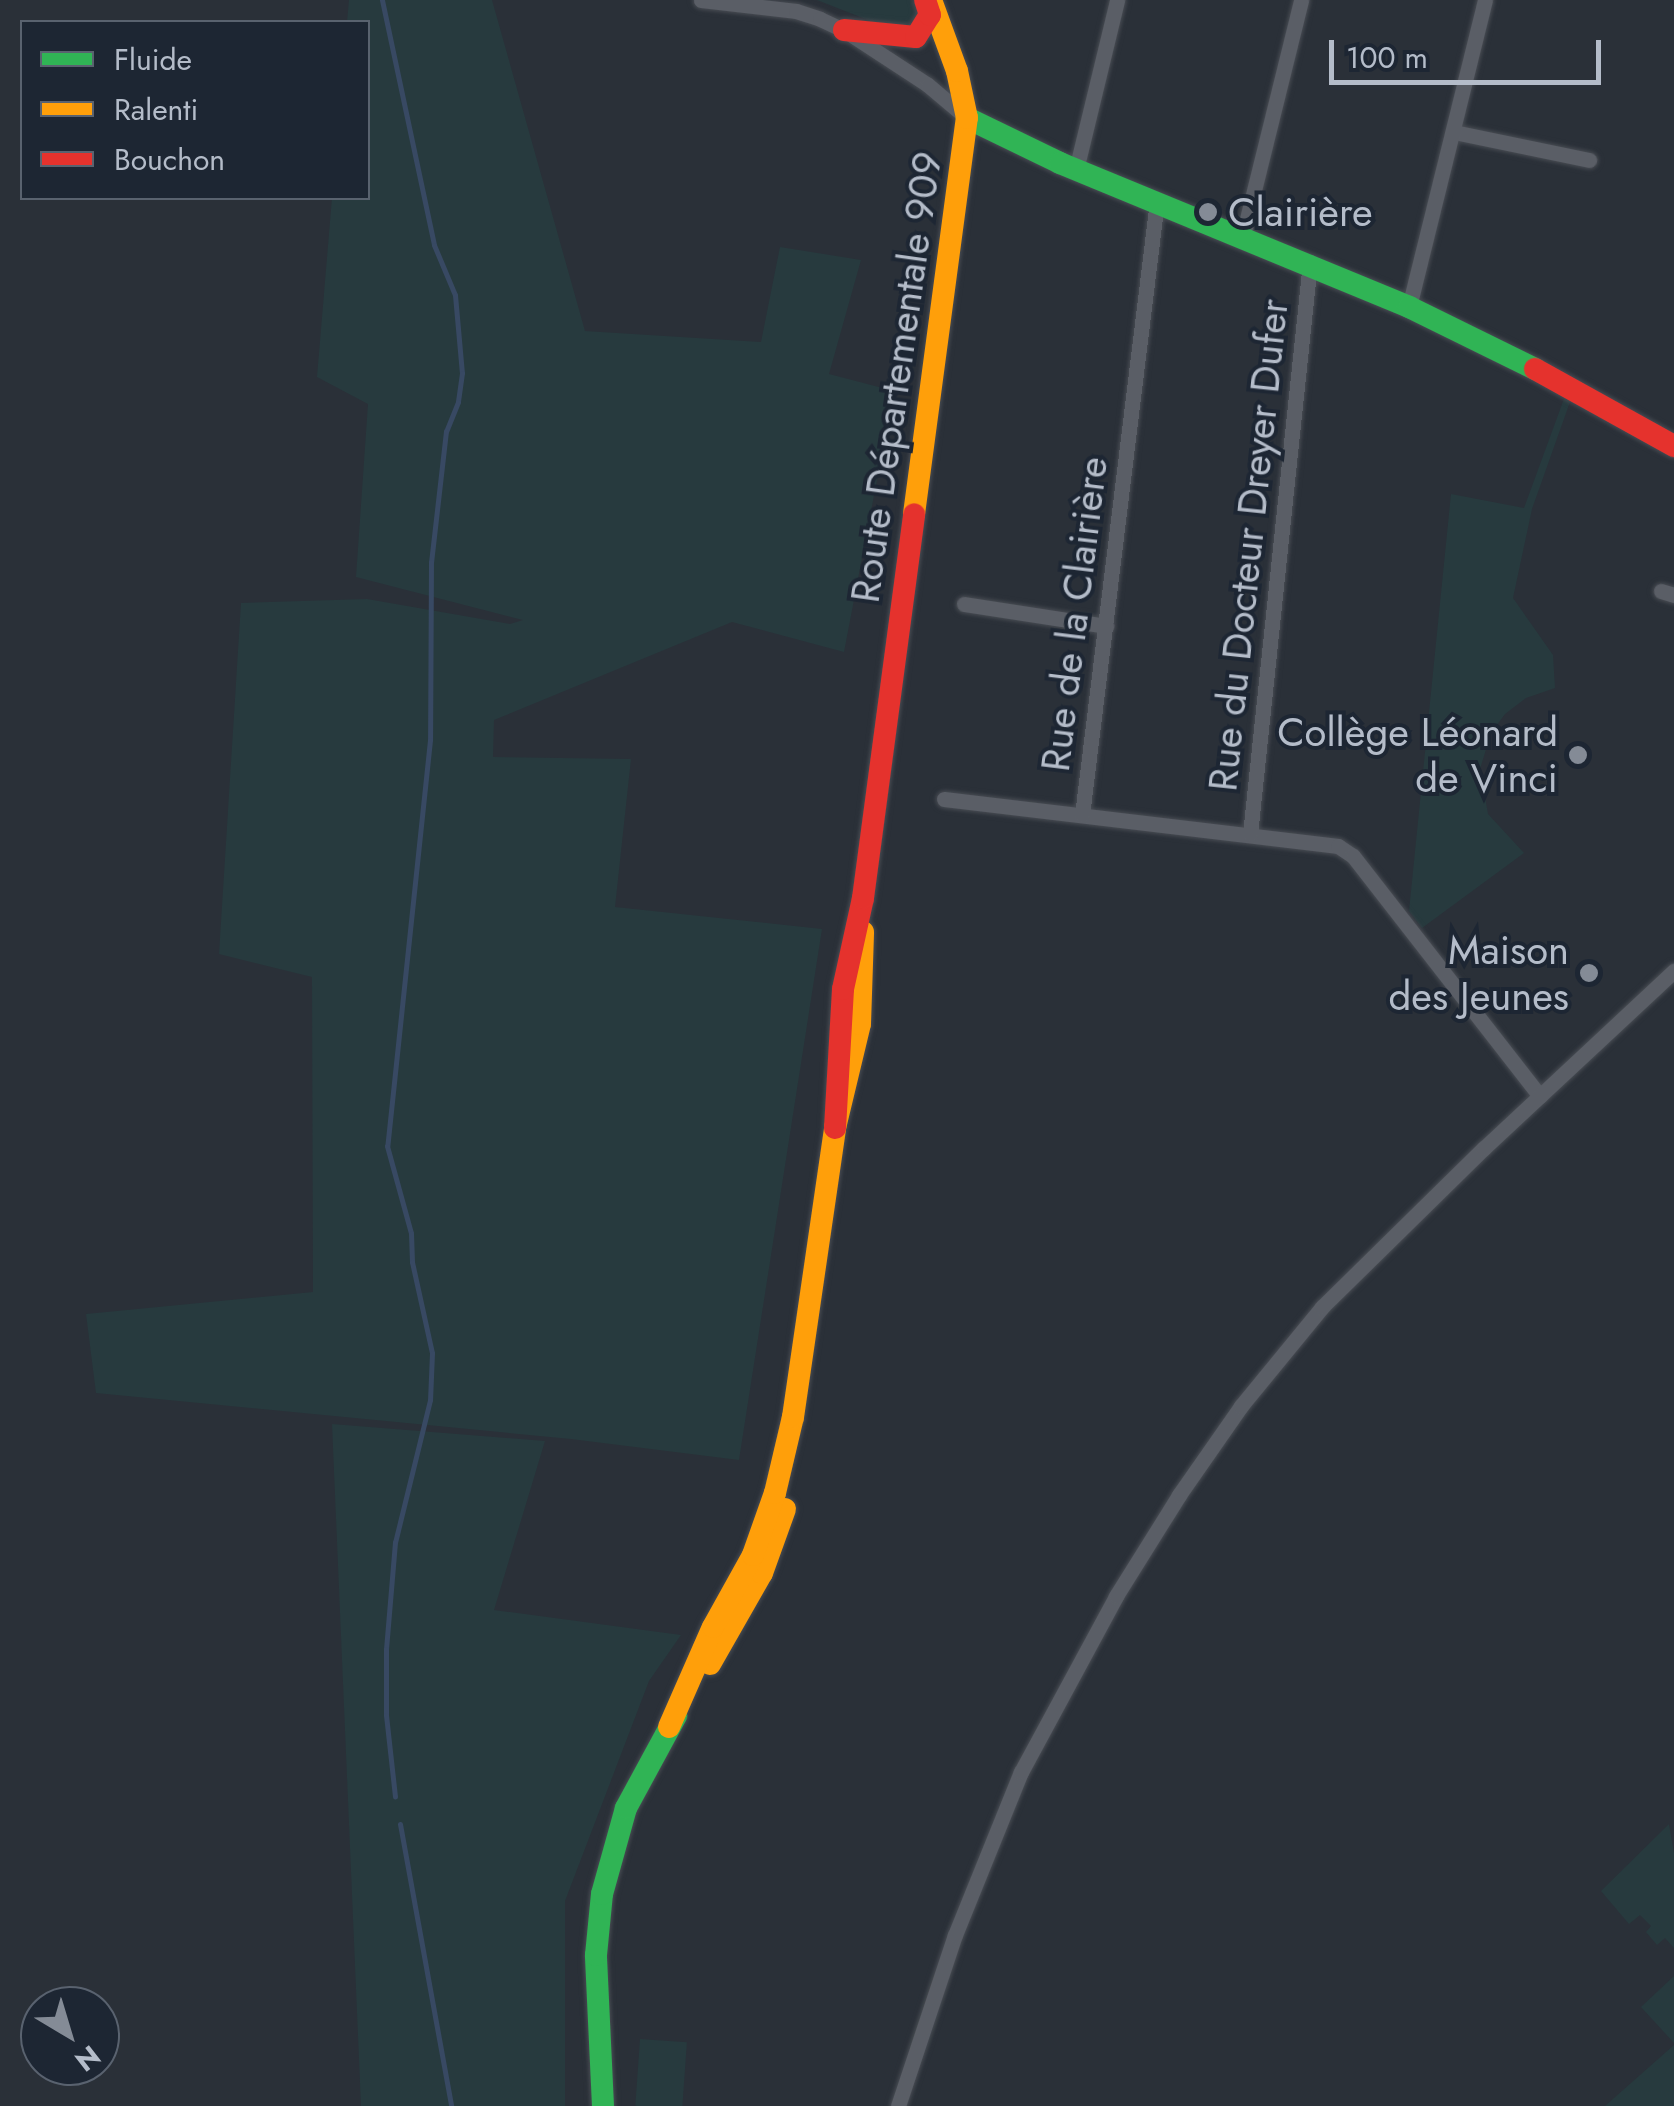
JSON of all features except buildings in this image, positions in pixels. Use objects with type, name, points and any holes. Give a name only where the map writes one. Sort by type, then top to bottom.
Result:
[{"type":"main road","points":[[844,30],[916,37],[930,15],[928,0]]},
{"type":"main road","name":"Route Départementale 909","points":[[598,2044],[598,1927],[610,1861],[626,1808],[666,1734],[713,1627],[753,1555],[775,1494],[792,1417],[834,1128],[839,1018],[863,898],[967,118],[958,71],[928,0]]},
{"type":"main road","points":[[967,118],[1076,170],[1310,262],[1409,307],[1571,387],[1674,446]]},
{"type":"main road","points":[[592,2106],[598,2044]]},
{"type":"main road","points":[[598,2044],[603,2106]]},
{"type":"street","points":[[701,0],[796,11],[844,30],[928,85],[967,118]]},
{"type":"street","points":[[1076,170],[1117,0]]},
{"type":"street","points":[[1242,235],[1300,0]]},
{"type":"street","points":[[1409,307],[1485,0]]},
{"type":"street","points":[[1454,132],[1588,160]]},
{"type":"street","name":"Rue de la Clairière","points":[[1157,202],[1082,815],[1328,842],[1353,856],[1540,1096]]},
{"type":"street","name":"Rue du Docteur Dreyer Dufer","points":[[1250,834],[1310,262]]},
{"type":"street","points":[[964,604],[1106,626]]},
{"type":"street","points":[[944,799],[1082,815]]},
{"type":"street","points":[[898,2106],[955,1935],[1021,1772],[1116,1596],[1179,1495],[1242,1406],[1322,1307],[1674,971]]},
{"type":"green space","points":[[349,0],[492,0],[585,331],[761,342],[780,247],[861,260],[829,374],[894,391],[844,652],[732,622],[494,720],[493,757],[631,759],[615,907],[822,929],[739,1460],[571,1439],[96,1393],[86,1314],[313,1292],[312,977],[219,954],[241,603],[367,599],[510,624],[523,620],[356,577],[368,404],[317,377],[332,200],[370,200],[370,20],[347,20]]},
{"type":"green space","points":[[817,0],[912,0],[919,16],[896,31]]},
{"type":"green space","points":[[1565,396],[1571,399],[1532,509],[1513,598],[1553,655],[1555,688],[1526,698],[1505,714],[1491,733],[1480,769],[1488,814],[1524,853],[1422,928],[1409,911],[1451,494],[1524,508]]},
{"type":"green space","points":[[332,1424],[545,1441],[494,1610],[681,1635],[649,1681],[565,1901],[565,2106],[361,2106]]},
{"type":"green space","points":[[1669,1824],[1674,1853],[1674,1948],[1665,1938],[1657,1945],[1646,1932],[1651,1926],[1640,1915],[1629,1924],[1601,1891]]},
{"type":"green space","points":[[1674,1976],[1674,2043],[1641,2007]]},
{"type":"green space","points":[[640,2039],[687,2042],[682,2106],[635,2106]]},
{"type":"green space","points":[[1674,2045],[1674,2106],[1605,2106]]},
{"type":"waterway","points":[[382,0],[434,245],[455,295],[462,373],[458,402],[446,431],[431,562],[430,740],[387,1146],[411,1233],[412,1262],[432,1353],[430,1400],[395,1542],[386,1649],[386,1715],[395,1797]]},
{"type":"waterway","points":[[400,1824],[451,2106]]},
{"type":"traffic: fast","points":[[967,118],[1060,163],[1409,307],[1535,369]]},
{"type":"traffic: fast","points":[[603,2106],[596,1955],[602,1894],[626,1808],[676,1716]]},
{"type":"traffic: slow","points":[[914,514],[967,118],[957,71],[931,0]]},
{"type":"traffic: slow","points":[[669,1727],[713,1627],[753,1555],[775,1493],[793,1417],[835,1128],[860,1024],[863,932]]},
{"type":"traffic: slow","points":[[710,1664],[762,1573],[785,1509]]},
{"type":"traffic: jam","points":[[844,30],[916,37],[930,15],[925,0]]},
{"type":"traffic: jam","points":[[1535,369],[1674,446]]},
{"type":"traffic: jam","points":[[835,1128],[843,989],[863,898],[914,514]]},
{"type":"place","name":"Clairière","points":[[1208,212]]},
{"type":"place","name":"Collège Léonard de Vinci","points":[[1578,755]]},
{"type":"place","name":"Maison des Jeunes","points":[[1589,973]]}]
